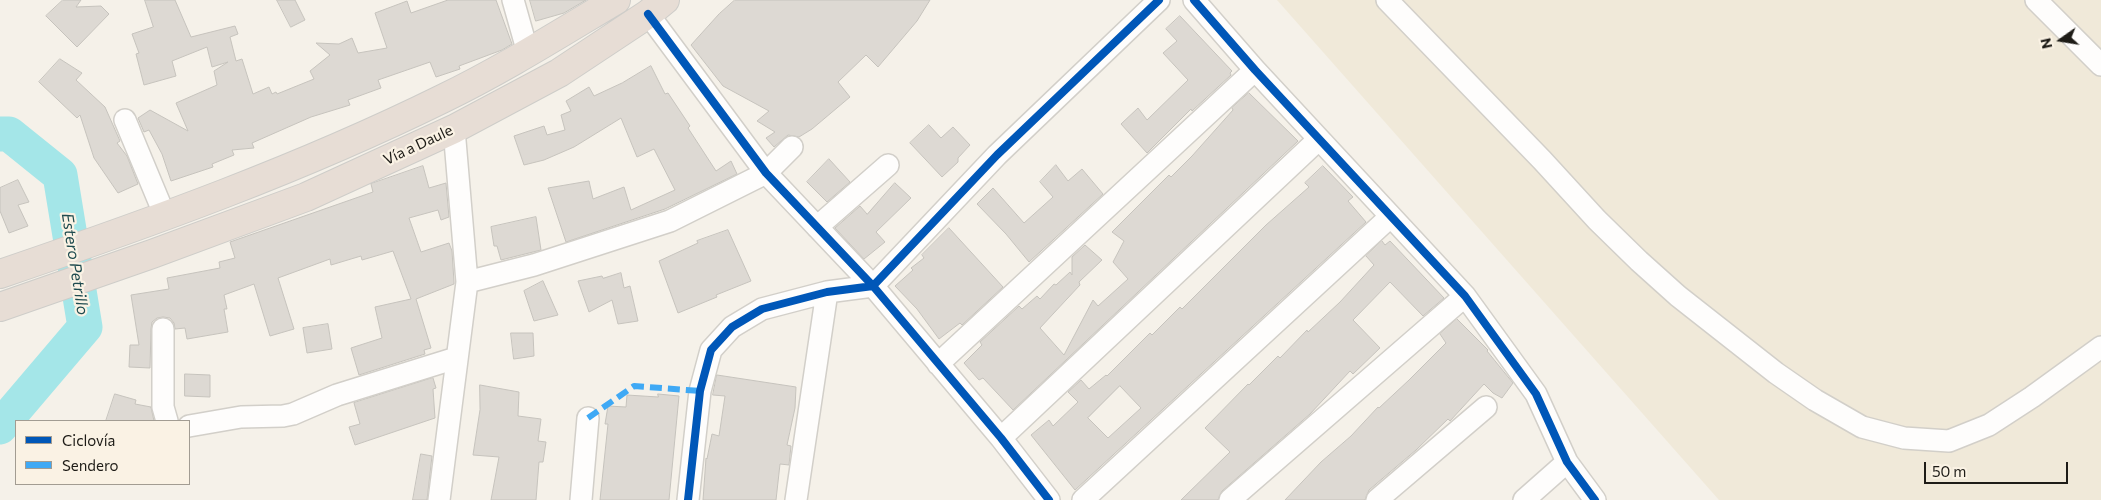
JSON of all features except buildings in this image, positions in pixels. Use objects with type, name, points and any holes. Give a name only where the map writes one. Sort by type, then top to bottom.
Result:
[{"type":"highway","points":[[5,272],[155,219],[295,166],[442,99],[528,53],[616,0]]},
{"type":"highway","name":"Vía a Daule","points":[[10,303],[152,254],[306,197],[454,129],[559,73],[656,7]]},
{"type":"street","points":[[513,0],[528,53]]},
{"type":"street","points":[[688,500],[700,391],[711,350],[732,327],[762,309],[827,292],[872,286],[997,155],[1159,0]]},
{"type":"street","points":[[1194,0],[1255,70],[1390,217],[1466,296],[1536,394],[1567,462],[1595,500]]},
{"type":"street","points":[[1387,0],[1598,220],[1646,267],[1685,302],[1776,373],[1815,400],[1862,427],[1904,438],[1949,441],[1989,425],[2032,397],[2101,347]]},
{"type":"street","points":[[2036,0],[2101,65]]},
{"type":"street","points":[[656,7],[766,173],[872,286],[1001,438],[1049,500]]},
{"type":"street","points":[[938,364],[1255,70]]},
{"type":"street","points":[[124,120],[155,219]]},
{"type":"street","points":[[439,500],[467,282],[454,129]]},
{"type":"street","points":[[1001,438],[1319,139]]},
{"type":"street","points":[[467,282],[534,265],[670,221],[766,173],[792,147]]},
{"type":"street","points":[[817,227],[888,165]]},
{"type":"street","points":[[1083,500],[1390,217]]},
{"type":"street","points":[[796,500],[827,292]]},
{"type":"street","points":[[1230,500],[1466,296]]},
{"type":"street","points":[[163,329],[163,408],[167,420]]},
{"type":"street","points":[[190,426],[241,417],[294,414],[337,395],[456,358]]},
{"type":"street","points":[[1377,500],[1486,407]]},
{"type":"street","points":[[581,500],[588,418]]},
{"type":"street","points":[[1524,500],[1567,462]]},
{"type":"shaded area","points":[[1277,0],[2101,0],[2101,500],[1719,500]]},
{"type":"waterway","name":"Estero Petrillo","points":[[0,134],[9,134],[60,175],[85,327],[0,427]]},
{"type":"marked path","points":[[588,418],[634,386],[700,391]]},
{"type":"cycle path","points":[[688,500],[700,391],[711,350],[732,327],[762,309],[827,292],[873,286],[997,155],[1159,0]]},
{"type":"cycle path","points":[[1194,0],[1255,70],[1465,296],[1536,394],[1567,462],[1595,500]]},
{"type":"cycle path","points":[[648,14],[766,173],[873,286],[1001,438],[1049,500]]}]
